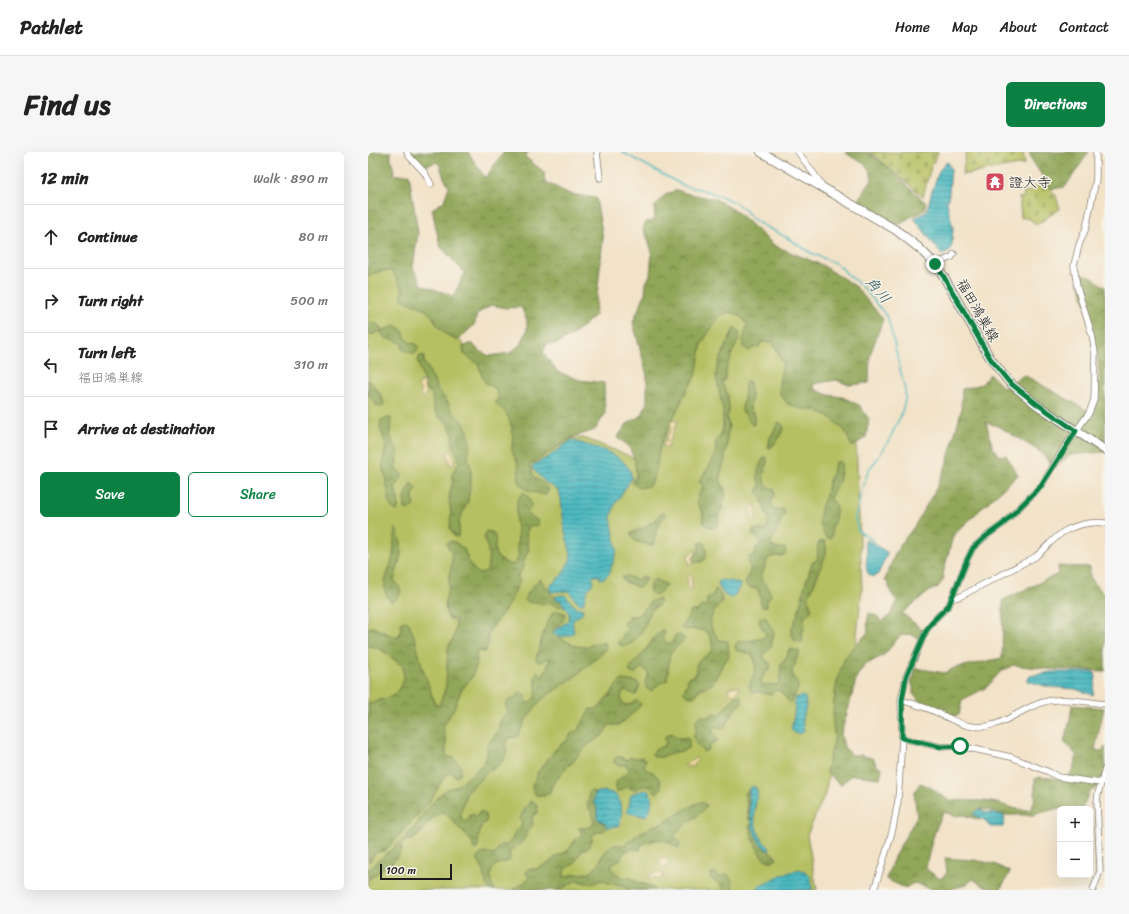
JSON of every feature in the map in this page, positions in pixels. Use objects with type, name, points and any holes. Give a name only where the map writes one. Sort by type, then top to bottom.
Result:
[{"type":"main road","name":"福田鴻巣線","points":[[761,152],[906,237],[935,264],[944,277],[990,358],[1009,382],[1037,404],[1105,450]]},
{"type":"street","points":[[407,152],[424,172],[431,184]]},
{"type":"street","points":[[597,152],[600,178]]},
{"type":"street","points":[[798,152],[823,188]]},
{"type":"street","points":[[874,890],[893,828],[898,801],[902,738],[902,700],[906,677],[926,631],[934,620],[946,609],[952,599],[973,548],[1003,524],[1041,486],[1092,408],[1095,394],[1095,353],[1092,336],[1077,287],[1074,266],[1079,245],[1086,228],[1096,179],[1096,152]]},
{"type":"street","points":[[935,264],[952,257],[954,254]]},
{"type":"street","points":[[952,599],[961,596],[1035,557],[1063,532],[1086,523],[1096,521],[1105,523]]},
{"type":"street","points":[[902,700],[970,726],[998,724],[1032,706],[1046,701],[1057,700],[1105,704]]},
{"type":"street","points":[[902,738],[941,747],[960,746],[1011,757],[1058,777],[1101,783]]},
{"type":"street","points":[[1093,890],[1100,871],[1097,802],[1105,769]]},
{"type":"green space","points":[[368,152],[391,152],[391,160],[395,175],[409,174],[418,233],[413,268],[422,285],[453,296],[465,273],[440,246],[432,209],[444,201],[449,186],[444,178],[440,165],[436,162],[427,165],[419,164],[409,152],[468,152],[485,178],[504,152],[528,152],[525,157],[544,172],[545,182],[570,194],[596,198],[603,238],[595,316],[571,336],[556,344],[547,344],[543,353],[558,372],[580,380],[604,383],[605,414],[595,430],[571,438],[530,465],[534,477],[549,489],[546,495],[526,489],[518,479],[519,469],[512,450],[512,431],[509,420],[506,413],[497,405],[495,401],[499,398],[495,388],[487,384],[483,379],[478,364],[464,354],[463,347],[472,343],[478,350],[489,356],[510,353],[521,344],[527,330],[527,320],[521,307],[507,308],[491,305],[477,314],[475,324],[457,341],[441,330],[427,311],[402,299],[402,288],[392,271],[379,271],[368,277]]},
{"type":"green space","points":[[845,152],[867,152],[885,165],[926,203],[925,209],[901,224],[892,224],[856,203],[872,180],[871,174],[869,169],[863,163]]},
{"type":"green space","points":[[869,152],[938,152],[931,167],[923,197],[879,159]]},
{"type":"green space","points":[[966,152],[1021,152],[1023,153],[1025,164],[962,175]]},
{"type":"green space","points":[[1029,152],[1089,152],[1065,187],[1051,189],[1033,162]]},
{"type":"green space","points":[[1046,184],[1056,196],[1060,209],[1036,225],[1030,219],[1021,218],[1019,198],[1024,197],[1023,192],[1031,191],[1033,187]]},
{"type":"green space","points":[[677,190],[715,199],[736,211],[775,246],[822,265],[855,286],[883,319],[870,355],[869,383],[849,385],[836,380],[813,384],[816,390],[828,395],[842,397],[859,405],[869,419],[866,437],[852,447],[845,431],[829,416],[818,411],[802,409],[788,404],[780,394],[779,382],[783,364],[773,342],[761,342],[759,347],[753,348],[749,351],[742,346],[747,324],[739,315],[730,312],[721,315],[702,343],[696,375],[662,441],[655,477],[649,486],[639,488],[633,484],[636,476],[635,461],[628,445],[617,438],[627,424],[642,415],[647,403],[647,376],[633,322],[645,294],[646,283],[650,275],[652,252],[643,229],[646,222],[654,221],[655,206],[666,194]]},
{"type":"green space","points":[[389,266],[447,325],[483,368],[565,439],[584,438],[627,455],[646,465],[706,303],[738,308],[779,333],[801,384],[856,438],[862,589],[855,654],[844,698],[825,794],[807,835],[817,890],[368,890],[368,274]]},
{"type":"green space","points":[[1080,274],[1090,276],[1105,287],[1105,452],[1070,455],[1055,468],[1039,451],[1000,427],[986,422],[993,448],[999,456],[1006,455],[1018,475],[953,536],[943,574],[944,579],[938,587],[930,591],[902,613],[924,631],[920,639],[910,634],[900,636],[884,655],[865,665],[857,676],[841,733],[844,747],[852,755],[862,755],[874,759],[876,765],[882,768],[880,778],[852,775],[840,785],[826,771],[834,741],[834,705],[839,674],[846,656],[868,632],[867,623],[869,613],[877,616],[882,622],[891,614],[897,601],[891,593],[888,583],[885,580],[894,556],[902,542],[914,527],[937,487],[947,463],[961,411],[962,389],[982,384],[990,374],[1004,388],[1024,375],[1092,413],[1097,399],[1099,371],[1091,324],[1079,281]]},
{"type":"green space","points":[[368,322],[380,326],[381,331],[368,335]]},
{"type":"green space","points":[[396,325],[404,332],[408,341],[419,347],[416,353],[410,353],[402,349],[402,344],[385,338],[381,333],[383,330]]},
{"type":"green space","points":[[734,328],[739,331],[740,337],[733,351],[727,367],[725,379],[722,383],[728,396],[729,408],[727,417],[729,429],[727,436],[727,447],[720,476],[725,490],[725,497],[723,507],[718,514],[719,522],[715,528],[709,527],[703,522],[703,513],[697,503],[698,496],[703,486],[699,482],[713,460],[716,450],[715,444],[721,435],[723,427],[723,411],[716,376],[720,360]]},
{"type":"green space","points":[[422,355],[424,356],[424,363],[428,368],[437,388],[452,411],[464,423],[468,431],[470,442],[468,460],[471,467],[471,480],[468,501],[459,521],[458,537],[454,536],[450,529],[451,514],[449,498],[453,480],[452,473],[459,462],[458,455],[454,449],[452,440],[453,434],[446,421],[439,417],[433,409],[432,394],[425,388],[418,361],[419,357]]},
{"type":"green space","points":[[368,380],[382,397],[384,404],[381,407],[377,406],[368,393]]},
{"type":"green space","points":[[747,381],[750,382],[750,392],[752,396],[750,407],[751,413],[754,413],[755,416],[753,426],[742,411]]},
{"type":"green space","points":[[391,418],[391,438],[398,451],[395,470],[401,472],[402,477],[395,487],[398,502],[397,511],[392,508],[388,502],[388,489],[386,477],[383,471],[386,444],[380,428],[381,420]]},
{"type":"green space","points":[[778,423],[781,423],[784,427],[780,436],[771,448],[768,448],[770,438]]},
{"type":"green space","points":[[764,457],[767,457],[764,475],[765,482],[768,487],[774,489],[775,494],[772,501],[772,506],[775,510],[783,509],[785,513],[770,543],[776,548],[785,548],[786,553],[782,556],[768,558],[762,579],[768,587],[771,596],[767,600],[767,606],[762,607],[757,588],[751,588],[745,585],[750,572],[750,566],[748,563],[749,557],[755,555],[755,548],[760,546],[758,539],[752,534],[753,530],[765,530],[768,525],[768,517],[763,506],[762,497],[757,492],[760,484],[758,470]]},
{"type":"green space","points":[[839,461],[842,463],[839,481],[830,497],[831,501],[834,502],[836,512],[831,528],[832,535],[830,539],[826,538],[819,521],[822,505],[835,463]]},
{"type":"green space","points":[[411,483],[416,489],[413,495],[414,504],[410,510],[405,509],[405,501]]},
{"type":"green space","points":[[523,492],[528,496],[531,504],[527,514],[537,520],[539,524],[536,526],[530,526],[526,532],[529,549],[525,557],[523,567],[517,577],[520,581],[509,604],[488,633],[488,645],[485,652],[476,651],[477,663],[472,677],[461,691],[454,708],[443,727],[446,741],[446,756],[454,758],[461,767],[460,774],[456,777],[451,772],[445,776],[430,801],[386,850],[375,853],[370,861],[368,860],[368,706],[369,704],[395,695],[404,680],[403,666],[378,648],[368,646],[368,628],[372,627],[398,638],[401,623],[405,621],[409,623],[435,704],[439,706],[446,686],[448,647],[453,639],[456,628],[455,619],[449,619],[446,614],[445,601],[449,588],[449,575],[452,564],[451,551],[446,544],[451,541],[464,549],[470,565],[479,574],[487,571],[488,553],[484,537],[486,531],[492,532],[496,541],[495,553],[498,557],[510,565],[516,563],[519,555],[517,547],[518,534],[516,522],[517,501]]},
{"type":"green space","points":[[664,512],[666,516],[661,520],[656,531],[653,545],[635,541],[630,533],[644,528],[651,522],[655,522],[658,516]]},
{"type":"green space","points":[[395,528],[401,541],[400,560],[394,580],[399,587],[400,595],[391,602],[385,591],[385,581],[393,556]]},
{"type":"green space","points":[[825,541],[826,555],[808,598],[812,610],[804,618],[804,628],[802,634],[803,641],[795,641],[791,629],[797,616],[812,563],[817,560],[819,542]]},
{"type":"green space","points":[[703,542],[706,550],[705,559],[701,562],[694,562],[693,559],[699,550],[699,543]]},
{"type":"green space","points":[[1058,566],[1090,567],[1090,577],[1105,594],[1105,671],[1048,669],[1013,665],[1000,672],[987,687],[962,700],[959,715],[954,716],[936,708],[924,705],[913,694],[911,681],[914,676],[915,668],[945,673],[954,668],[1002,658],[1003,600],[1058,574]]},
{"type":"green space","points":[[627,576],[637,580],[641,577],[646,577],[647,579],[639,588],[623,581],[622,577]]},
{"type":"green space","points":[[540,579],[554,597],[560,597],[565,604],[564,607],[551,603],[531,603],[525,600],[531,589]]},
{"type":"green space","points":[[655,579],[666,586],[657,594],[653,595],[650,592],[649,584]]},
{"type":"green space","points":[[716,589],[721,595],[722,602],[712,616],[711,626],[719,640],[728,641],[729,656],[712,684],[698,690],[694,697],[687,696],[683,692],[688,683],[687,679],[695,675],[697,671],[696,665],[698,662],[713,650],[711,639],[706,632],[699,629],[684,630],[681,627],[691,611],[698,611],[701,606],[707,606],[707,598],[712,596]]},
{"type":"green space","points":[[656,599],[660,600],[658,606],[651,610],[638,637],[631,644],[622,645],[617,643],[627,629],[623,623],[629,620],[629,616],[636,616],[648,606],[650,602]]},
{"type":"green space","points":[[558,611],[565,613],[564,618],[560,624],[553,629],[562,639],[576,646],[586,647],[596,643],[605,643],[607,649],[572,679],[541,700],[527,718],[517,737],[510,738],[505,744],[507,751],[504,759],[498,766],[489,771],[467,791],[461,811],[461,819],[466,821],[471,818],[469,816],[471,814],[474,816],[478,815],[480,812],[483,812],[487,819],[485,823],[482,824],[477,849],[474,849],[472,841],[443,812],[432,818],[420,834],[412,840],[406,840],[401,846],[402,851],[395,860],[368,880],[368,871],[416,826],[422,815],[435,800],[446,789],[455,787],[483,764],[487,756],[487,745],[498,731],[500,721],[508,711],[505,705],[509,700],[515,699],[520,692],[525,694],[527,704],[534,698],[536,695],[535,677],[538,671],[542,677],[547,669],[550,657],[540,662],[537,661],[536,658],[545,628],[553,612]]},
{"type":"green space","points":[[765,616],[774,633],[771,647],[763,655],[766,661],[770,663],[770,669],[765,673],[761,680],[763,685],[778,684],[781,665],[788,655],[788,651],[793,649],[800,652],[792,670],[793,676],[798,684],[798,689],[790,703],[782,693],[776,690],[771,695],[759,692],[754,693],[750,690],[751,680],[756,665],[751,654],[736,650],[735,645],[739,641],[755,640],[766,637],[765,632],[759,623],[760,618]]},
{"type":"green space","points":[[662,629],[665,634],[662,637],[668,644],[672,643],[675,636],[680,635],[685,639],[670,653],[667,680],[659,684],[653,691],[647,689],[645,682],[648,672],[643,668],[639,669],[635,674],[631,673],[629,670]]},
{"type":"green space","points":[[622,680],[636,682],[640,685],[636,695],[624,690],[621,696],[622,703],[625,705],[632,704],[637,700],[641,705],[620,725],[609,725],[603,735],[585,747],[552,785],[550,792],[544,796],[536,795],[533,791],[532,785],[536,779],[538,771],[555,750],[567,741],[571,734],[578,730],[590,709],[596,709],[601,706],[605,699],[613,692],[615,687]]},
{"type":"green space","points":[[741,695],[742,703],[733,712],[725,728],[719,729],[715,726],[712,730],[718,741],[711,744],[708,750],[704,752],[697,745],[694,739],[697,719],[701,716],[708,717],[714,713],[720,714],[735,696]]},
{"type":"green space","points":[[1072,705],[1104,708],[1095,750],[1102,751],[1105,747],[1105,786],[1090,790],[1083,806],[1057,806],[1057,809],[1033,815],[1003,815],[980,809],[980,820],[963,815],[955,816],[944,812],[937,825],[930,847],[926,869],[940,879],[947,873],[945,858],[974,860],[994,864],[1010,872],[1000,890],[985,887],[973,879],[966,885],[951,890],[935,890],[914,883],[905,888],[886,879],[894,857],[917,816],[914,793],[920,783],[930,787],[948,800],[985,801],[1016,809],[1030,810],[1035,799],[1035,779],[1040,777],[1060,779],[1070,775],[1077,756],[1064,741]]},
{"type":"green space","points":[[672,733],[680,738],[687,737],[689,747],[683,751],[662,757],[654,757],[652,754],[655,749],[666,744],[665,736]]},
{"type":"green space","points":[[618,756],[628,760],[630,757],[641,757],[646,760],[644,764],[646,770],[653,772],[660,780],[661,788],[657,793],[651,787],[647,786],[636,790],[627,787],[617,792],[617,782],[629,770],[627,765],[618,765],[614,763]]},
{"type":"green space","points":[[748,790],[751,820],[749,820],[744,794]]},
{"type":"green space","points":[[593,791],[599,800],[600,821],[607,827],[605,830],[592,835],[592,841],[588,848],[580,853],[575,863],[564,870],[564,877],[574,874],[590,873],[612,845],[624,845],[641,832],[652,826],[664,823],[695,804],[701,802],[707,805],[700,814],[677,831],[674,836],[680,843],[679,849],[665,841],[655,840],[642,844],[640,850],[632,849],[624,852],[621,859],[612,864],[611,869],[620,876],[631,878],[637,882],[652,887],[655,890],[632,890],[608,883],[604,880],[595,883],[586,883],[576,880],[558,890],[515,890],[515,888],[529,878],[526,872],[528,869],[536,869],[568,851],[575,840],[582,835],[579,828],[591,827],[594,822],[593,815],[587,805],[589,792]]},
{"type":"green space","points":[[530,801],[534,802],[537,807],[537,813],[533,815],[532,819],[533,824],[522,842],[510,851],[509,861],[497,864],[493,868],[491,877],[495,890],[490,890],[486,884],[484,872],[477,858],[481,854],[488,853],[493,855],[497,852],[500,845],[507,845],[513,837],[515,831],[520,828],[522,824],[520,819],[525,807]]},
{"type":"green space","points":[[751,824],[761,844],[774,854],[777,859],[771,861],[766,860],[762,856],[752,837],[749,826]]},
{"type":"green space","points":[[715,872],[722,877],[726,874],[729,876],[732,879],[734,890],[725,890],[720,884],[710,878],[711,873]]},
{"type":"sand","points":[[421,382],[425,383],[424,388],[427,392],[423,398],[420,396],[421,391],[418,387]]},
{"type":"sand","points":[[676,420],[678,421],[676,423],[677,426],[674,428],[668,447],[663,447],[666,437],[671,429],[670,423]]},
{"type":"sand","points":[[449,451],[453,455],[455,463],[453,465],[450,464],[447,456],[447,452]]},
{"type":"sand","points":[[754,504],[756,507],[756,519],[751,517],[750,512]]},
{"type":"sand","points":[[695,550],[696,553],[693,558],[693,564],[689,565],[688,555]]},
{"type":"sand","points":[[689,574],[691,575],[692,579],[691,591],[688,589],[687,584],[687,577]]},
{"type":"sand","points":[[738,686],[739,689],[736,693],[732,694],[727,692],[730,687]]},
{"type":"sand","points":[[696,758],[698,760],[693,765],[693,768],[689,766],[686,768],[684,766],[689,762]]},
{"type":"sand","points":[[665,859],[668,861],[669,865],[664,868],[659,861]]},
{"type":"sand","points":[[656,872],[663,873],[664,875],[658,880],[654,877],[649,878],[649,875]]},
{"type":"water","points":[[948,162],[951,170],[947,203],[953,227],[952,245],[949,252],[942,255],[914,218],[927,210],[939,171],[945,163]]},
{"type":"water","points":[[571,440],[608,452],[617,457],[624,462],[629,469],[632,478],[615,504],[611,517],[617,551],[609,574],[605,578],[600,579],[600,576],[594,576],[592,578],[594,581],[587,591],[583,604],[577,601],[569,591],[551,592],[550,586],[562,575],[570,560],[571,554],[565,532],[559,491],[545,482],[532,468],[533,465],[548,457]]},
{"type":"water","points":[[867,540],[887,552],[878,574],[873,577],[868,573],[866,564],[867,554],[865,541]]},
{"type":"water","points":[[721,580],[740,584],[733,598],[727,597],[721,591],[718,582]]},
{"type":"water","points":[[564,595],[574,606],[583,609],[582,613],[573,621],[574,632],[564,637],[553,633],[569,618],[568,611],[565,606],[560,600],[556,600],[556,596]]},
{"type":"water","points":[[1051,672],[1094,672],[1096,677],[1093,695],[1075,689],[1049,687],[1027,681],[1030,676]]},
{"type":"water","points":[[802,696],[805,697],[806,705],[802,718],[804,731],[800,734],[791,730],[795,698]]},
{"type":"water","points":[[754,786],[758,794],[755,807],[757,830],[762,840],[770,848],[769,851],[758,839],[752,823],[749,805],[749,788]]},
{"type":"water","points":[[645,790],[649,791],[651,794],[652,801],[650,810],[646,816],[627,812],[630,797],[633,793]]},
{"type":"water","points":[[605,791],[613,793],[620,801],[622,814],[618,826],[608,828],[606,824],[597,817],[597,807],[594,803],[594,795],[598,792]]},
{"type":"water","points":[[980,809],[984,812],[1003,815],[1005,820],[1003,827],[990,827],[986,821],[972,814]]},
{"type":"water","points":[[799,869],[809,874],[812,890],[759,890],[758,887],[781,875]]},
{"type":"waterway","name":"角川","points":[[622,152],[684,186],[704,190],[734,202],[744,209],[757,222],[786,237],[811,253],[835,263],[864,288],[888,318],[905,390],[905,400],[901,415],[889,440],[869,469],[855,518],[858,531],[874,541],[875,546]]},
{"type":"place","name":"證大寺","points":[[995,182]]},
{"type":"route","points":[[935,264],[944,277],[990,358],[1009,382],[1037,404],[1076,431],[1041,486],[1003,524],[973,548],[949,605],[934,620],[926,631],[906,677],[902,700],[902,738],[941,747],[960,746]]}]
